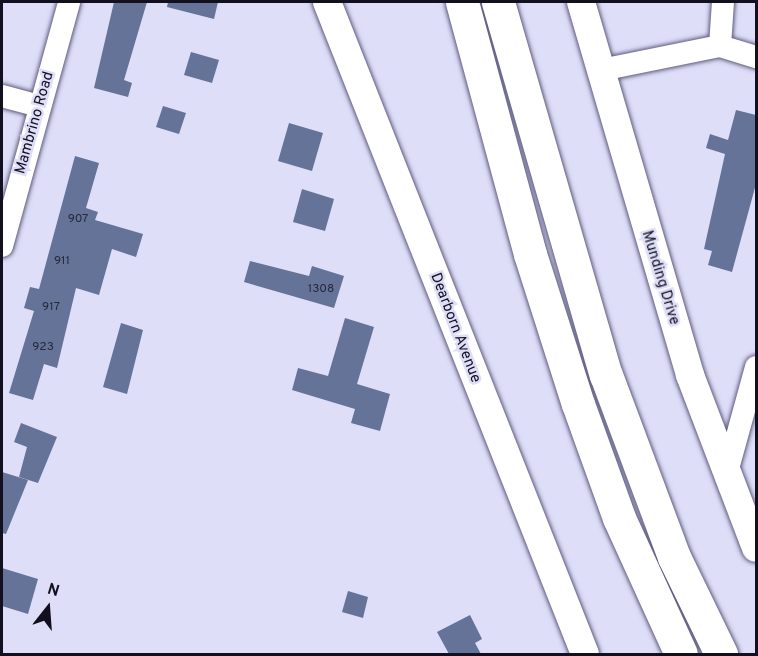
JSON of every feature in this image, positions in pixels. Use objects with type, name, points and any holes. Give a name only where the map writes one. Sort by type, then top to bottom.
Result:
[{"type":"highway","points":[[462,2],[530,254],[579,404],[620,518],[681,654]]},
{"type":"highway","points":[[498,2],[606,375],[674,557],[721,654]]},
{"type":"main road","name":"Dearborn Avenue","points":[[327,2],[585,654]]},
{"type":"main road","name":"Munding Drive","points":[[581,2],[653,258],[726,476],[756,548]]},
{"type":"street","name":"Mambrino Road","points":[[2,246],[69,2]]},
{"type":"street","points":[[720,46],[723,2]]},
{"type":"street","points":[[601,70],[720,46],[756,57]]},
{"type":"street","points":[[2,96],[40,106]]},
{"type":"street","points":[[726,476],[756,367]]},
{"type":"building","points":[[114,2],[147,2],[124,80],[132,83],[128,97],[94,88]]},
{"type":"building","points":[[168,2],[218,2],[214,19],[167,7]]},
{"type":"building","points":[[191,52],[219,60],[212,83],[184,75]]},
{"type":"building","points":[[163,106],[186,113],[179,134],[156,127]]},
{"type":"building","points":[[736,110],[756,115],[756,184],[732,272],[708,265],[712,251],[704,249],[725,154],[706,148],[710,134],[728,140]]},
{"type":"building","points":[[289,123],[323,133],[312,171],[278,161]]},
{"type":"building","points":[[75,156],[99,163],[86,208],[98,212],[95,220],[143,234],[136,257],[112,249],[99,295],[76,288],[57,368],[44,364],[33,400],[9,393],[34,311],[24,308],[30,287],[39,289]]},
{"type":"building","points":[[302,189],[334,199],[325,231],[293,222]]},
{"type":"building","points":[[250,261],[309,276],[312,266],[344,276],[334,308],[244,282]]},
{"type":"building","points":[[345,318],[374,327],[357,384],[390,394],[380,431],[351,423],[355,409],[292,390],[298,368],[328,376]]},
{"type":"building","points":[[121,323],[143,330],[127,394],[103,387]]},
{"type":"building","points":[[21,423],[57,437],[38,483],[19,477],[27,447],[14,442]]},
{"type":"building","points":[[2,472],[28,480],[6,534],[2,533]]},
{"type":"building","points":[[2,568],[38,579],[28,614],[2,606]]},
{"type":"building","points":[[348,591],[368,597],[363,618],[342,612]]},
{"type":"building","points":[[470,615],[482,639],[475,643],[481,654],[449,654],[437,632]]}]
